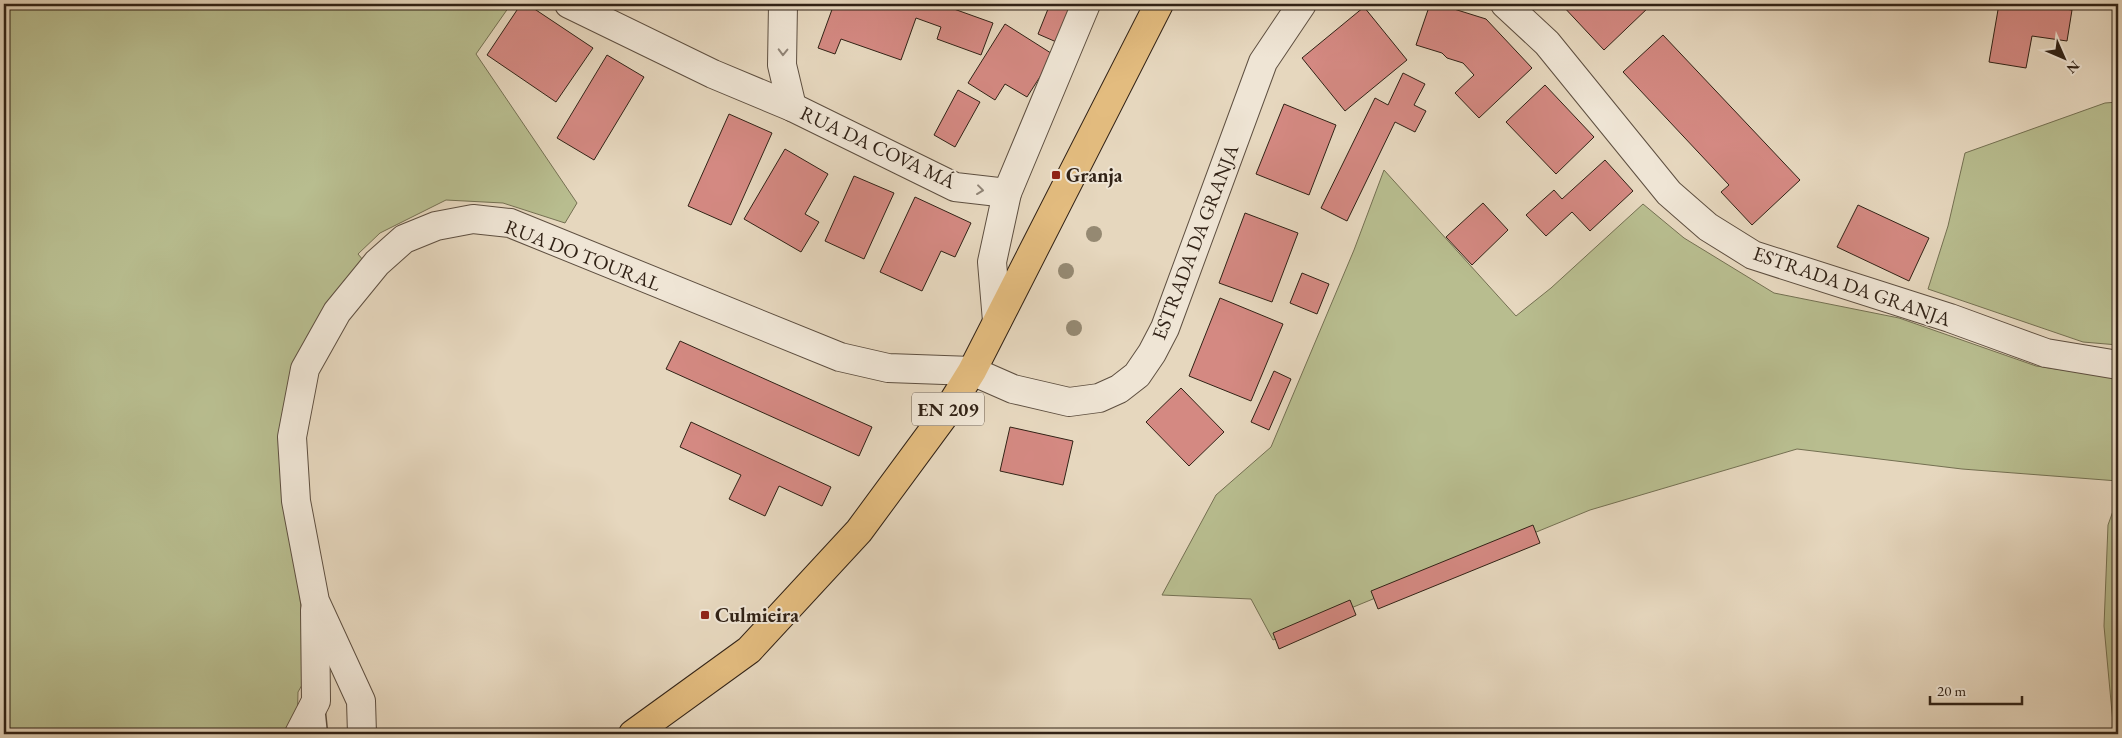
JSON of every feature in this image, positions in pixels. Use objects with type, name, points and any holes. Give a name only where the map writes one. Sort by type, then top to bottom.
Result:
[{"type":"main road","name":"EN 209","points":[[633,734],[749,650],[859,531],[946,413],[972,371],[1159,4]]},
{"type":"street","points":[[568,4],[713,74],[792,107]]},
{"type":"street","name":"RUA DA COVA MÁ","points":[[783,4],[782,65],[792,107],[955,187],[1007,193]]},
{"type":"street","points":[[997,321],[992,262],[1007,193],[1086,4]]},
{"type":"street","name":"ESTRADA DA GRANJA","points":[[972,371],[1013,389],[1069,402],[1099,398],[1119,389],[1137,374],[1152,353],[1165,328],[1263,62],[1302,4]]},
{"type":"street","name":"ESTRADA DA GRANJA","points":[[1506,4],[1547,43],[1669,193],[1708,227],[1753,255],[1950,318],[2046,352],[2118,365]]},
{"type":"street","name":"RUA DO TOURAL","points":[[299,734],[316,701],[315,601],[296,501],[292,437],[305,369],[337,312],[377,263],[404,239],[436,226],[473,219],[510,223],[840,357],[888,368],[972,371]]},
{"type":"street","name":"RUA DO TOURAL","points":[[315,601],[361,701],[362,734]]},
{"type":"lane","points":[[316,701],[319,734]]},
{"type":"green space","points":[[4,4],[511,4],[476,54],[577,203],[565,223],[503,203],[446,200],[380,233],[358,254],[363,260],[343,282],[286,405],[306,678],[298,692],[297,734],[4,734]]},
{"type":"green space","points":[[2118,102],[2118,345],[2083,342],[1928,289],[1948,226],[1965,153],[2105,103]]},
{"type":"green space","points":[[1384,170],[1516,316],[1551,288],[1643,204],[1684,238],[1774,293],[1899,318],[2036,366],[2118,378],[2118,481],[1962,469],[1797,449],[1590,510],[1273,640],[1251,599],[1162,595],[1216,495],[1271,447],[1354,250]]},
{"type":"green space","points":[[2118,497],[2118,734],[2114,734],[2104,626],[2108,525]]},
{"type":"building","points":[[521,4],[527,4],[593,48],[556,102],[487,55]]},
{"type":"building","points":[[834,4],[940,4],[993,23],[981,55],[937,39],[941,27],[916,18],[901,60],[841,39],[835,54],[818,48]]},
{"type":"building","points":[[1050,4],[1077,4],[1061,44],[1038,34]]},
{"type":"building","points":[[1430,4],[1438,4],[1486,19],[1532,68],[1479,118],[1455,93],[1474,75],[1463,63],[1447,58],[1442,53],[1416,45]]},
{"type":"building","points":[[1561,4],[1648,4],[1650,6],[1604,50]]},
{"type":"building","points":[[1999,4],[2033,4],[2072,10],[2067,41],[2032,36],[2026,68],[1989,62]]},
{"type":"building","points":[[1364,7],[1407,60],[1345,111],[1302,58]]},
{"type":"building","points":[[1005,24],[1054,55],[1027,97],[1005,84],[995,100],[968,83]]},
{"type":"building","points":[[1663,35],[1800,180],[1752,225],[1721,192],[1729,185],[1623,72]]},
{"type":"building","points":[[607,55],[644,77],[594,160],[557,138]]},
{"type":"building","points":[[1403,73],[1425,84],[1414,105],[1426,111],[1415,132],[1395,122],[1347,221],[1321,208],[1375,98],[1388,105]]},
{"type":"building","points":[[1545,85],[1594,137],[1556,174],[1506,122]]},
{"type":"building","points":[[958,90],[980,102],[955,147],[934,135]]},
{"type":"building","points":[[1284,104],[1336,125],[1309,195],[1256,174]]},
{"type":"building","points":[[729,114],[772,133],[731,225],[688,206]]},
{"type":"building","points":[[785,149],[828,174],[805,214],[819,222],[801,252],[744,219]]},
{"type":"building","points":[[1605,160],[1633,191],[1590,231],[1572,212],[1546,236],[1526,215],[1554,190],[1562,199]]},
{"type":"building","points":[[854,176],[894,193],[864,259],[825,241]]},
{"type":"building","points":[[915,197],[971,223],[955,257],[941,251],[922,291],[880,272]]},
{"type":"building","points":[[1483,203],[1508,230],[1472,265],[1446,237]]},
{"type":"building","points":[[1858,205],[1929,238],[1909,281],[1837,247]]},
{"type":"building","points":[[1245,213],[1298,233],[1272,302],[1219,283]]},
{"type":"building","points":[[1302,273],[1329,284],[1317,314],[1290,303]]},
{"type":"building","points":[[1220,298],[1283,324],[1251,401],[1189,376]]},
{"type":"building","points":[[680,341],[872,427],[859,456],[666,369]]},
{"type":"building","points":[[1274,371],[1291,379],[1269,430],[1251,422]]},
{"type":"building","points":[[1181,388],[1224,432],[1189,466],[1146,422]]},
{"type":"building","points":[[691,422],[831,487],[822,506],[779,486],[765,516],[729,499],[741,475],[680,447]]},
{"type":"building","points":[[1010,427],[1073,441],[1063,485],[1000,471]]},
{"type":"building","points":[[1533,525],[1540,543],[1378,609],[1371,591]]},
{"type":"building","points":[[1350,600],[1356,615],[1279,649],[1273,633]]},
{"type":"place","name":"Granja","points":[[1056,175]]},
{"type":"place","name":"Culmieira","points":[[705,615]]}]
